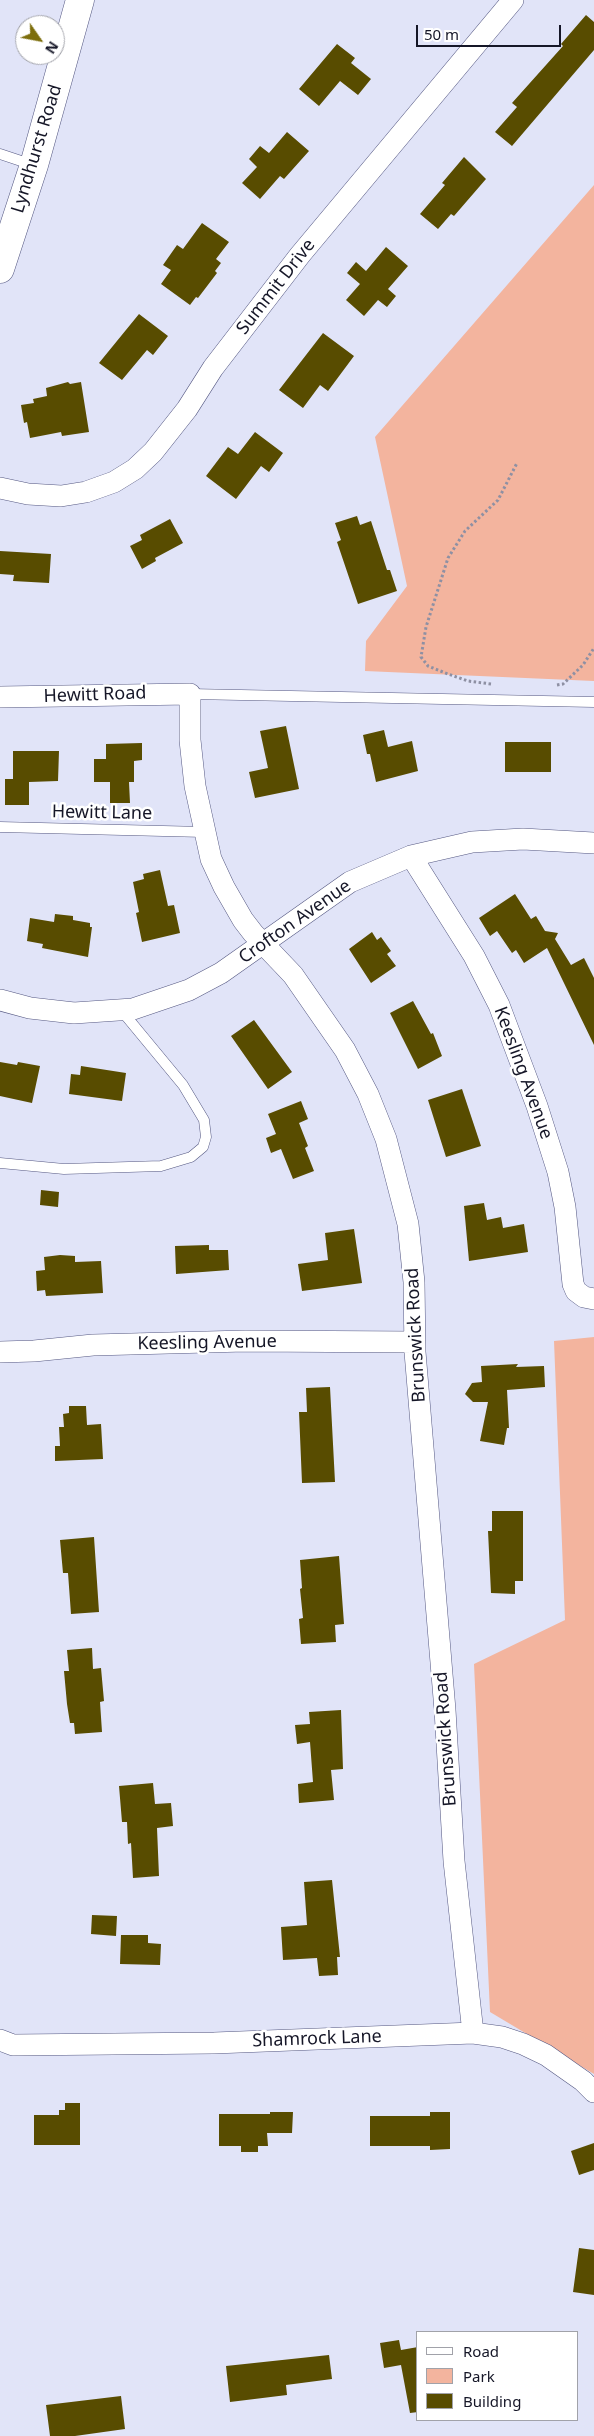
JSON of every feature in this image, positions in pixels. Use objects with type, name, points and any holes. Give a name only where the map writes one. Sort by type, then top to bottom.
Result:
[{"type":"main road","name":"Lyndhurst Road","points":[[0,268],[34,165],[80,0]]},
{"type":"street","name":"Summit Drive","points":[[0,488],[28,494],[61,496],[86,492],[114,482],[135,469],[153,452],[300,255],[513,0]]},
{"type":"street","name":"Hewitt Road","points":[[0,697],[190,694]]},
{"type":"street","name":"Brunswick Road","points":[[190,694],[190,740],[194,777],[204,832],[212,859],[224,887],[243,920],[293,976],[345,1050],[368,1094],[386,1139],[408,1224],[414,1282],[415,1342],[445,1710],[454,1862],[473,2033]]},
{"type":"street","name":"Crofton Avenue","points":[[0,1000],[30,1008],[74,1013],[121,1010],[162,1001],[189,990],[222,972],[350,882],[411,856],[472,842],[523,839],[594,843]]},
{"type":"street","name":"Keesling Avenue","points":[[411,856],[474,956],[499,1005],[537,1106],[558,1172],[565,1207],[573,1284],[576,1291],[584,1297],[594,1299]]},
{"type":"street","name":"Keesling Avenue","points":[[0,1352],[34,1351],[93,1345],[244,1341],[415,1342]]},
{"type":"street","name":"Shamrock Lane","points":[[0,2040],[13,2045],[214,2044],[473,2033],[502,2037],[546,2055],[583,2081],[594,2092]]},
{"type":"lane","points":[[0,154],[34,165]]},
{"type":"lane","points":[[190,694],[594,702]]},
{"type":"lane","name":"Hewitt Lane","points":[[0,827],[204,832]]},
{"type":"lane","points":[[0,1163],[64,1169],[161,1166],[191,1157],[203,1147],[206,1137],[204,1120],[183,1085],[121,1010]]},
{"type":"path","points":[[494,684],[468,681],[448,674],[428,666],[421,656],[426,627],[448,558],[466,531],[498,500],[517,463]]},
{"type":"path","points":[[548,687],[564,684],[583,665],[594,648]]},
{"type":"green space","points":[[594,185],[594,681],[365,671],[366,641],[407,586],[375,437]]},
{"type":"green space","points":[[594,1337],[594,2074],[490,2012],[474,1664],[565,1620],[554,1341]]},
{"type":"building","points":[[586,15],[594,22],[594,50],[512,146],[495,132],[517,107],[512,103],[563,46],[561,44]]},
{"type":"building","points":[[337,44],[355,58],[351,63],[371,79],[358,95],[340,81],[319,106],[299,89]]},
{"type":"building","points":[[287,132],[309,151],[284,179],[280,176],[260,199],[242,183],[257,167],[249,159],[260,146],[269,153]]},
{"type":"building","points":[[464,157],[486,179],[454,216],[451,214],[438,229],[420,214],[445,185],[442,183]]},
{"type":"building","points":[[202,223],[229,242],[216,259],[221,263],[215,271],[217,273],[198,298],[196,297],[190,305],[161,284],[171,270],[163,265],[177,245],[183,249]]},
{"type":"building","points":[[386,247],[408,266],[388,289],[396,296],[387,307],[378,300],[364,316],[346,300],[360,284],[347,273],[356,262],[366,271]]},
{"type":"building","points":[[139,314],[168,336],[153,355],[147,350],[122,380],[99,363]]},
{"type":"building","points":[[323,333],[354,356],[328,391],[320,385],[303,408],[279,390]]},
{"type":"building","points":[[68,382],[70,384],[81,382],[89,432],[62,436],[61,432],[30,438],[27,422],[24,423],[21,405],[34,403],[33,399],[47,396],[46,388]]},
{"type":"building","points":[[255,432],[283,453],[269,472],[261,466],[236,499],[206,476],[228,447],[238,454]]},
{"type":"building","points":[[357,516],[360,525],[371,521],[387,570],[390,570],[397,591],[358,604],[337,542],[341,540],[335,523]]},
{"type":"building","points":[[170,519],[183,543],[155,558],[156,561],[142,569],[130,546],[142,540],[140,535]]},
{"type":"building","points":[[0,551],[51,554],[49,583],[13,581],[14,575],[0,574]]},
{"type":"building","points":[[286,726],[299,789],[255,798],[249,772],[268,768],[260,731]]},
{"type":"building","points":[[384,730],[388,747],[412,741],[418,771],[376,782],[370,754],[367,754],[363,735]]},
{"type":"building","points":[[505,742],[551,742],[551,772],[505,772]]},
{"type":"building","points":[[142,743],[142,760],[134,761],[134,782],[129,782],[130,803],[110,803],[110,782],[94,782],[94,759],[106,759],[106,744]]},
{"type":"building","points":[[13,751],[59,751],[58,781],[29,782],[29,805],[5,805],[5,779],[13,779]]},
{"type":"building","points":[[160,870],[168,906],[174,905],[180,933],[142,942],[136,913],[139,912],[133,882],[144,879],[143,874]]},
{"type":"building","points":[[515,894],[531,919],[536,916],[545,931],[558,933],[555,939],[571,965],[584,958],[594,978],[594,1045],[547,948],[524,963],[516,950],[512,953],[497,931],[490,936],[479,918]]},
{"type":"building","points":[[55,914],[73,916],[73,920],[90,923],[90,927],[92,927],[88,957],[42,948],[43,944],[27,941],[30,918],[54,922]]},
{"type":"building","points":[[372,932],[377,940],[381,937],[391,951],[387,954],[396,966],[371,983],[349,949]]},
{"type":"building","points":[[413,1001],[431,1034],[433,1033],[442,1056],[418,1069],[390,1013]]},
{"type":"building","points":[[254,1020],[292,1072],[268,1089],[231,1036]]},
{"type":"building","points":[[0,1062],[17,1065],[18,1062],[40,1066],[32,1103],[0,1096]]},
{"type":"building","points":[[81,1066],[126,1073],[122,1101],[69,1094],[71,1074],[80,1075]]},
{"type":"building","points":[[462,1089],[481,1146],[446,1157],[428,1100]]},
{"type":"building","points":[[301,1101],[308,1119],[299,1123],[308,1146],[305,1148],[314,1171],[293,1179],[281,1149],[271,1153],[266,1138],[276,1134],[268,1114]]},
{"type":"building","points":[[41,1190],[59,1192],[58,1207],[40,1205]]},
{"type":"building","points":[[484,1203],[487,1220],[501,1217],[503,1228],[524,1224],[528,1252],[469,1261],[464,1206]]},
{"type":"building","points":[[354,1229],[362,1283],[302,1291],[298,1264],[328,1260],[325,1233]]},
{"type":"building","points":[[209,1245],[209,1250],[228,1250],[229,1270],[176,1274],[175,1246]]},
{"type":"building","points":[[75,1256],[75,1262],[101,1261],[103,1293],[46,1296],[45,1290],[37,1291],[36,1271],[45,1270],[44,1257]]},
{"type":"building","points":[[518,1364],[516,1367],[544,1366],[545,1387],[507,1390],[509,1428],[507,1428],[504,1445],[480,1441],[488,1402],[473,1402],[465,1394],[472,1383],[482,1382],[481,1366]]},
{"type":"building","points":[[330,1387],[335,1482],[302,1483],[299,1412],[307,1412],[306,1388]]},
{"type":"building","points":[[69,1406],[86,1406],[87,1425],[101,1424],[103,1459],[55,1461],[55,1446],[60,1446],[59,1427],[64,1427],[63,1414],[69,1413]]},
{"type":"building","points":[[492,1511],[523,1511],[523,1581],[515,1581],[515,1594],[491,1593],[488,1531],[492,1531]]},
{"type":"building","points":[[94,1537],[99,1612],[71,1614],[68,1573],[63,1573],[60,1540]]},
{"type":"building","points":[[339,1556],[344,1624],[335,1625],[336,1642],[301,1644],[299,1619],[303,1618],[300,1560]]},
{"type":"building","points":[[92,1648],[93,1669],[101,1668],[104,1701],[100,1702],[102,1732],[75,1734],[74,1723],[70,1723],[67,1704],[64,1671],[69,1671],[67,1650]]},
{"type":"building","points":[[341,1710],[343,1769],[331,1770],[334,1800],[299,1803],[298,1784],[313,1782],[310,1742],[297,1744],[295,1725],[310,1724],[309,1712]]},
{"type":"building","points":[[153,1783],[155,1804],[171,1803],[173,1826],[157,1828],[159,1876],[133,1878],[131,1843],[128,1844],[127,1822],[122,1822],[119,1786]]},
{"type":"building","points":[[332,1880],[340,1957],[337,1957],[338,1975],[319,1976],[317,1958],[283,1960],[281,1927],[307,1925],[304,1882]]},
{"type":"building","points":[[92,1915],[117,1916],[116,1936],[91,1934]]},
{"type":"building","points":[[121,1935],[148,1935],[148,1943],[161,1944],[160,1965],[120,1964]]},
{"type":"building","points":[[65,2103],[80,2103],[80,2145],[34,2145],[34,2115],[59,2115],[59,2110],[65,2110]]},
{"type":"building","points":[[270,2112],[293,2112],[292,2133],[267,2133],[268,2146],[258,2146],[258,2152],[241,2152],[241,2146],[219,2146],[219,2114],[270,2114]]},
{"type":"building","points":[[430,2112],[450,2112],[450,2149],[430,2150],[430,2146],[370,2146],[370,2116],[430,2116]]},
{"type":"building","points":[[594,2143],[594,2170],[579,2175],[571,2151]]},
{"type":"building","points":[[579,2248],[594,2250],[594,2295],[573,2292]]},
{"type":"building","points":[[399,2340],[401,2350],[416,2347],[416,2412],[410,2413],[401,2365],[384,2368],[380,2343]]},
{"type":"building","points":[[329,2355],[332,2379],[286,2385],[287,2395],[230,2402],[226,2366]]},
{"type":"building","points":[[121,2396],[125,2429],[75,2436],[50,2436],[46,2405]]}]
